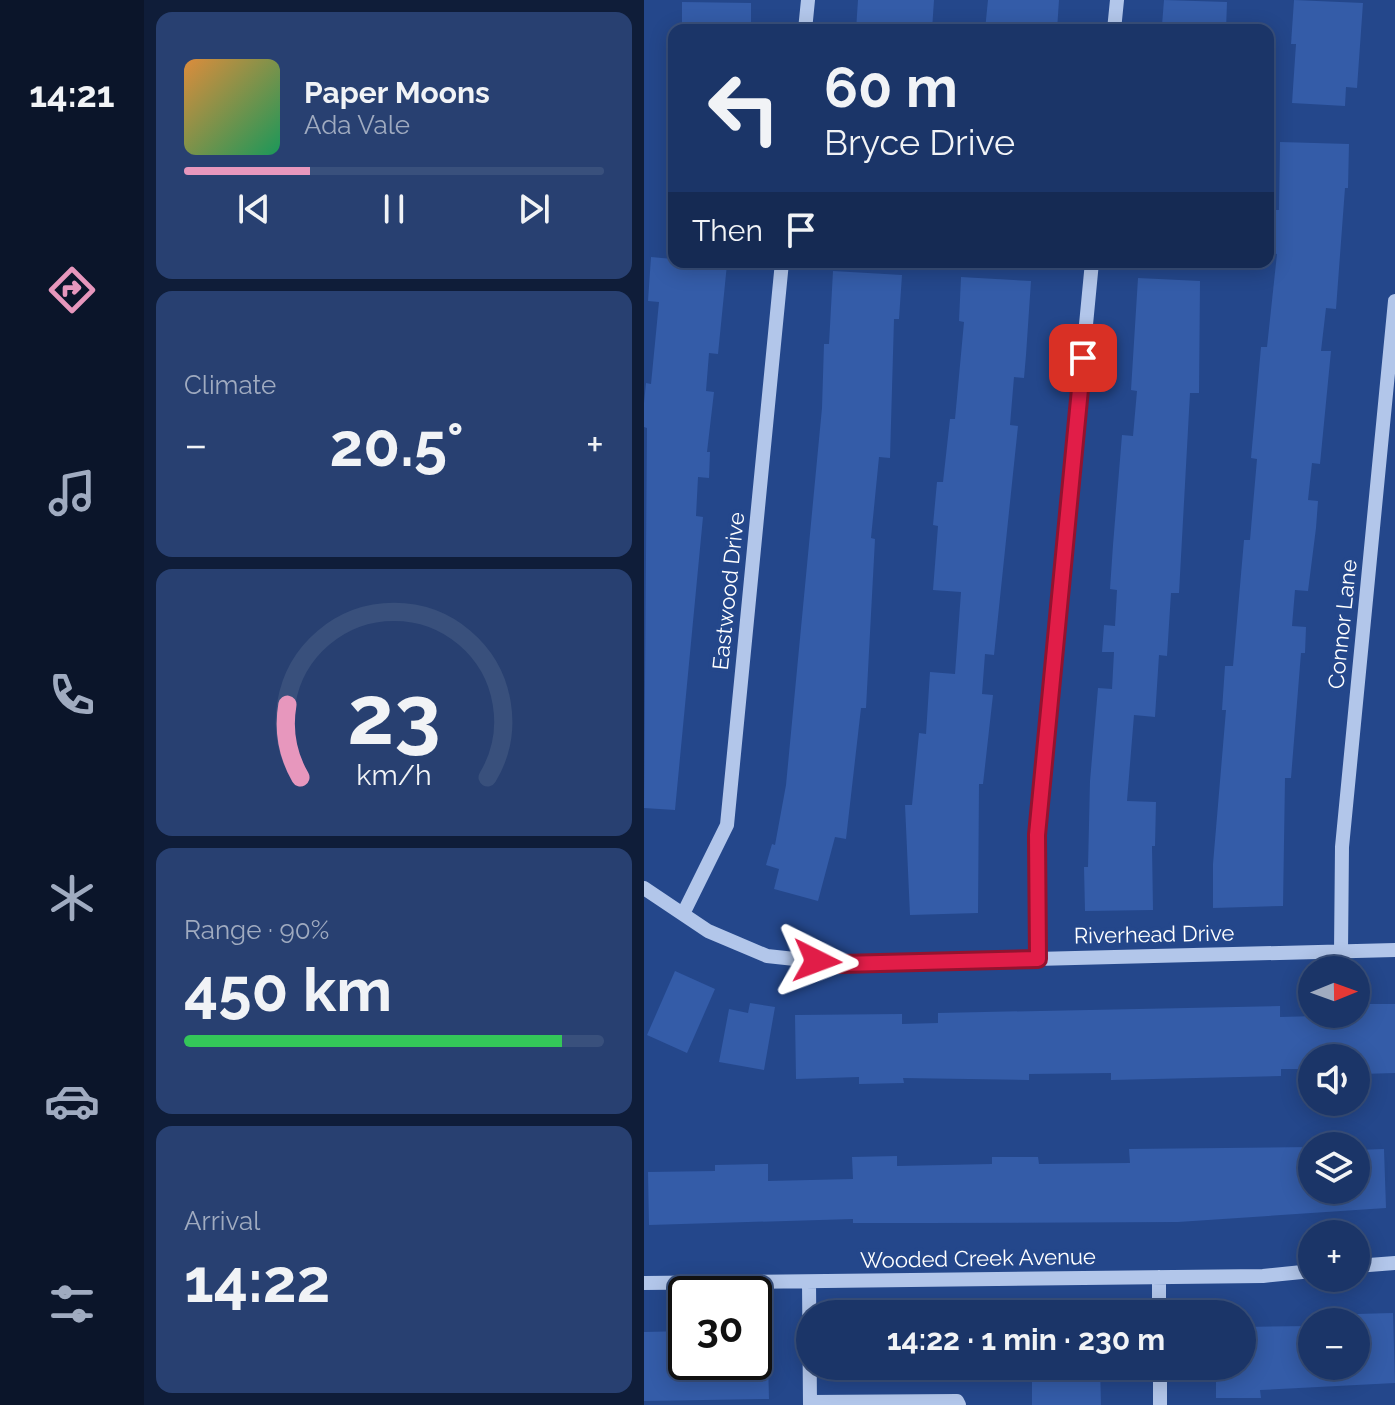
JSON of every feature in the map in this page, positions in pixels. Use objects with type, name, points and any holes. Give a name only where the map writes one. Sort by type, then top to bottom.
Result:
[{"type":"street","points":[[806,24],[808,0]]},
{"type":"street","points":[[1115,24],[1117,0]]},
{"type":"street","name":"Eastwood Drive","points":[[683,914],[727,825],[781,268]]},
{"type":"street","points":[[1038,959],[1037,835],[1091,268]]},
{"type":"street","name":"Connor Lane","points":[[1341,952],[1342,847],[1395,301]]},
{"type":"street","name":"Riverhead Drive","points":[[644,888],[708,931],[767,956],[841,964],[1395,950]]},
{"type":"street","points":[[1370,1265],[1395,1263]]},
{"type":"street","name":"Wooded Creek Avenue","points":[[644,1283],[1263,1276],[1298,1272]]},
{"type":"street","points":[[1159,1277],[1159,1300]]},
{"type":"street","points":[[809,1282],[810,1403],[957,1401],[959,1405]]},
{"type":"street","points":[[1160,1380],[1160,1405]]},
{"type":"building","points":[[858,0],[934,0],[932,24],[856,24]]},
{"type":"building","points":[[988,0],[1059,0],[1057,24],[986,24]]},
{"type":"building","points":[[1164,0],[1227,2],[1226,24],[1162,24]]},
{"type":"building","points":[[1294,0],[1363,3],[1357,88],[1346,87],[1345,106],[1292,103],[1296,44],[1291,44]]},
{"type":"building","points":[[682,2],[751,3],[751,24],[682,24]]},
{"type":"building","points":[[1280,142],[1349,144],[1348,188],[1345,188],[1336,309],[1326,308],[1321,351],[1331,351],[1320,464],[1312,463],[1308,500],[1318,501],[1316,528],[1308,591],[1295,590],[1292,626],[1306,627],[1305,653],[1301,653],[1291,778],[1285,778],[1283,906],[1213,908],[1213,864],[1226,710],[1222,710],[1225,666],[1233,666],[1244,540],[1250,540],[1257,459],[1251,458],[1261,347],[1267,347],[1277,254],[1274,254],[1274,210],[1279,210]]},
{"type":"building","points":[[651,257],[668,259],[668,268],[727,268],[718,354],[709,353],[706,391],[714,392],[707,452],[710,452],[709,478],[698,477],[696,516],[703,517],[675,810],[644,808],[647,428],[644,427],[644,403],[646,383],[651,384],[659,302],[648,301]]},
{"type":"building","points":[[833,271],[902,275],[899,319],[894,319],[890,458],[879,457],[871,538],[875,539],[866,708],[861,708],[846,839],[835,837],[818,901],[774,889],[779,869],[766,865],[772,844],[775,845],[786,785],[822,408],[824,344],[829,344]]},
{"type":"building","points":[[961,277],[1031,281],[1026,355],[1024,378],[1014,377],[1010,425],[1018,426],[994,655],[985,654],[982,694],[993,695],[983,784],[979,784],[978,913],[910,915],[905,805],[912,805],[919,733],[926,734],[930,672],[955,674],[961,592],[933,590],[938,526],[933,525],[937,482],[943,482],[950,419],[955,419],[964,322],[959,321]]},
{"type":"building","points":[[1138,278],[1200,281],[1199,393],[1190,393],[1179,593],[1171,593],[1167,656],[1159,655],[1155,717],[1134,715],[1127,801],[1156,802],[1155,846],[1152,846],[1153,910],[1085,911],[1084,867],[1088,867],[1090,781],[1098,688],[1112,689],[1114,652],[1102,652],[1104,625],[1115,626],[1117,590],[1110,589],[1122,435],[1133,436],[1137,391],[1131,390]]},
{"type":"building","points":[[675,971],[715,989],[687,1053],[647,1035]]},
{"type":"building","points":[[750,1003],[775,1007],[764,1070],[719,1062],[729,1009],[748,1013]]},
{"type":"building","points":[[1370,1004],[1395,1004],[1395,1073],[1370,1074],[1370,1044],[1298,1044],[1298,1069],[1281,1069],[1281,1076],[1111,1080],[1111,1073],[1029,1074],[1029,1080],[903,1078],[904,1083],[859,1084],[859,1077],[796,1079],[795,1015],[902,1014],[902,1024],[938,1023],[938,1013],[1280,1006],[1280,1017],[1298,1016],[1298,1028],[1370,1028]]},
{"type":"building","points":[[1298,1147],[1298,1204],[1370,1204],[1370,1150],[1384,1149],[1386,1208],[1178,1222],[853,1223],[853,1219],[649,1225],[648,1172],[715,1171],[715,1165],[768,1164],[768,1181],[853,1179],[852,1157],[897,1156],[897,1166],[992,1164],[992,1157],[1038,1157],[1039,1164],[1130,1163],[1129,1149]]},
{"type":"building","points":[[1393,1313],[1395,1383],[1260,1390],[1261,1398],[1216,1398],[1216,1380],[1256,1380],[1256,1327],[1298,1326],[1298,1380],[1370,1380],[1370,1314]]},
{"type":"building","points":[[668,1331],[668,1380],[768,1380],[769,1399],[644,1401],[644,1332]]},
{"type":"building","points":[[1100,1380],[1101,1405],[1032,1405],[1032,1382]]},
{"type":"route","points":[[817,961],[841,964],[1038,959],[1037,835],[1083,358]]}]
